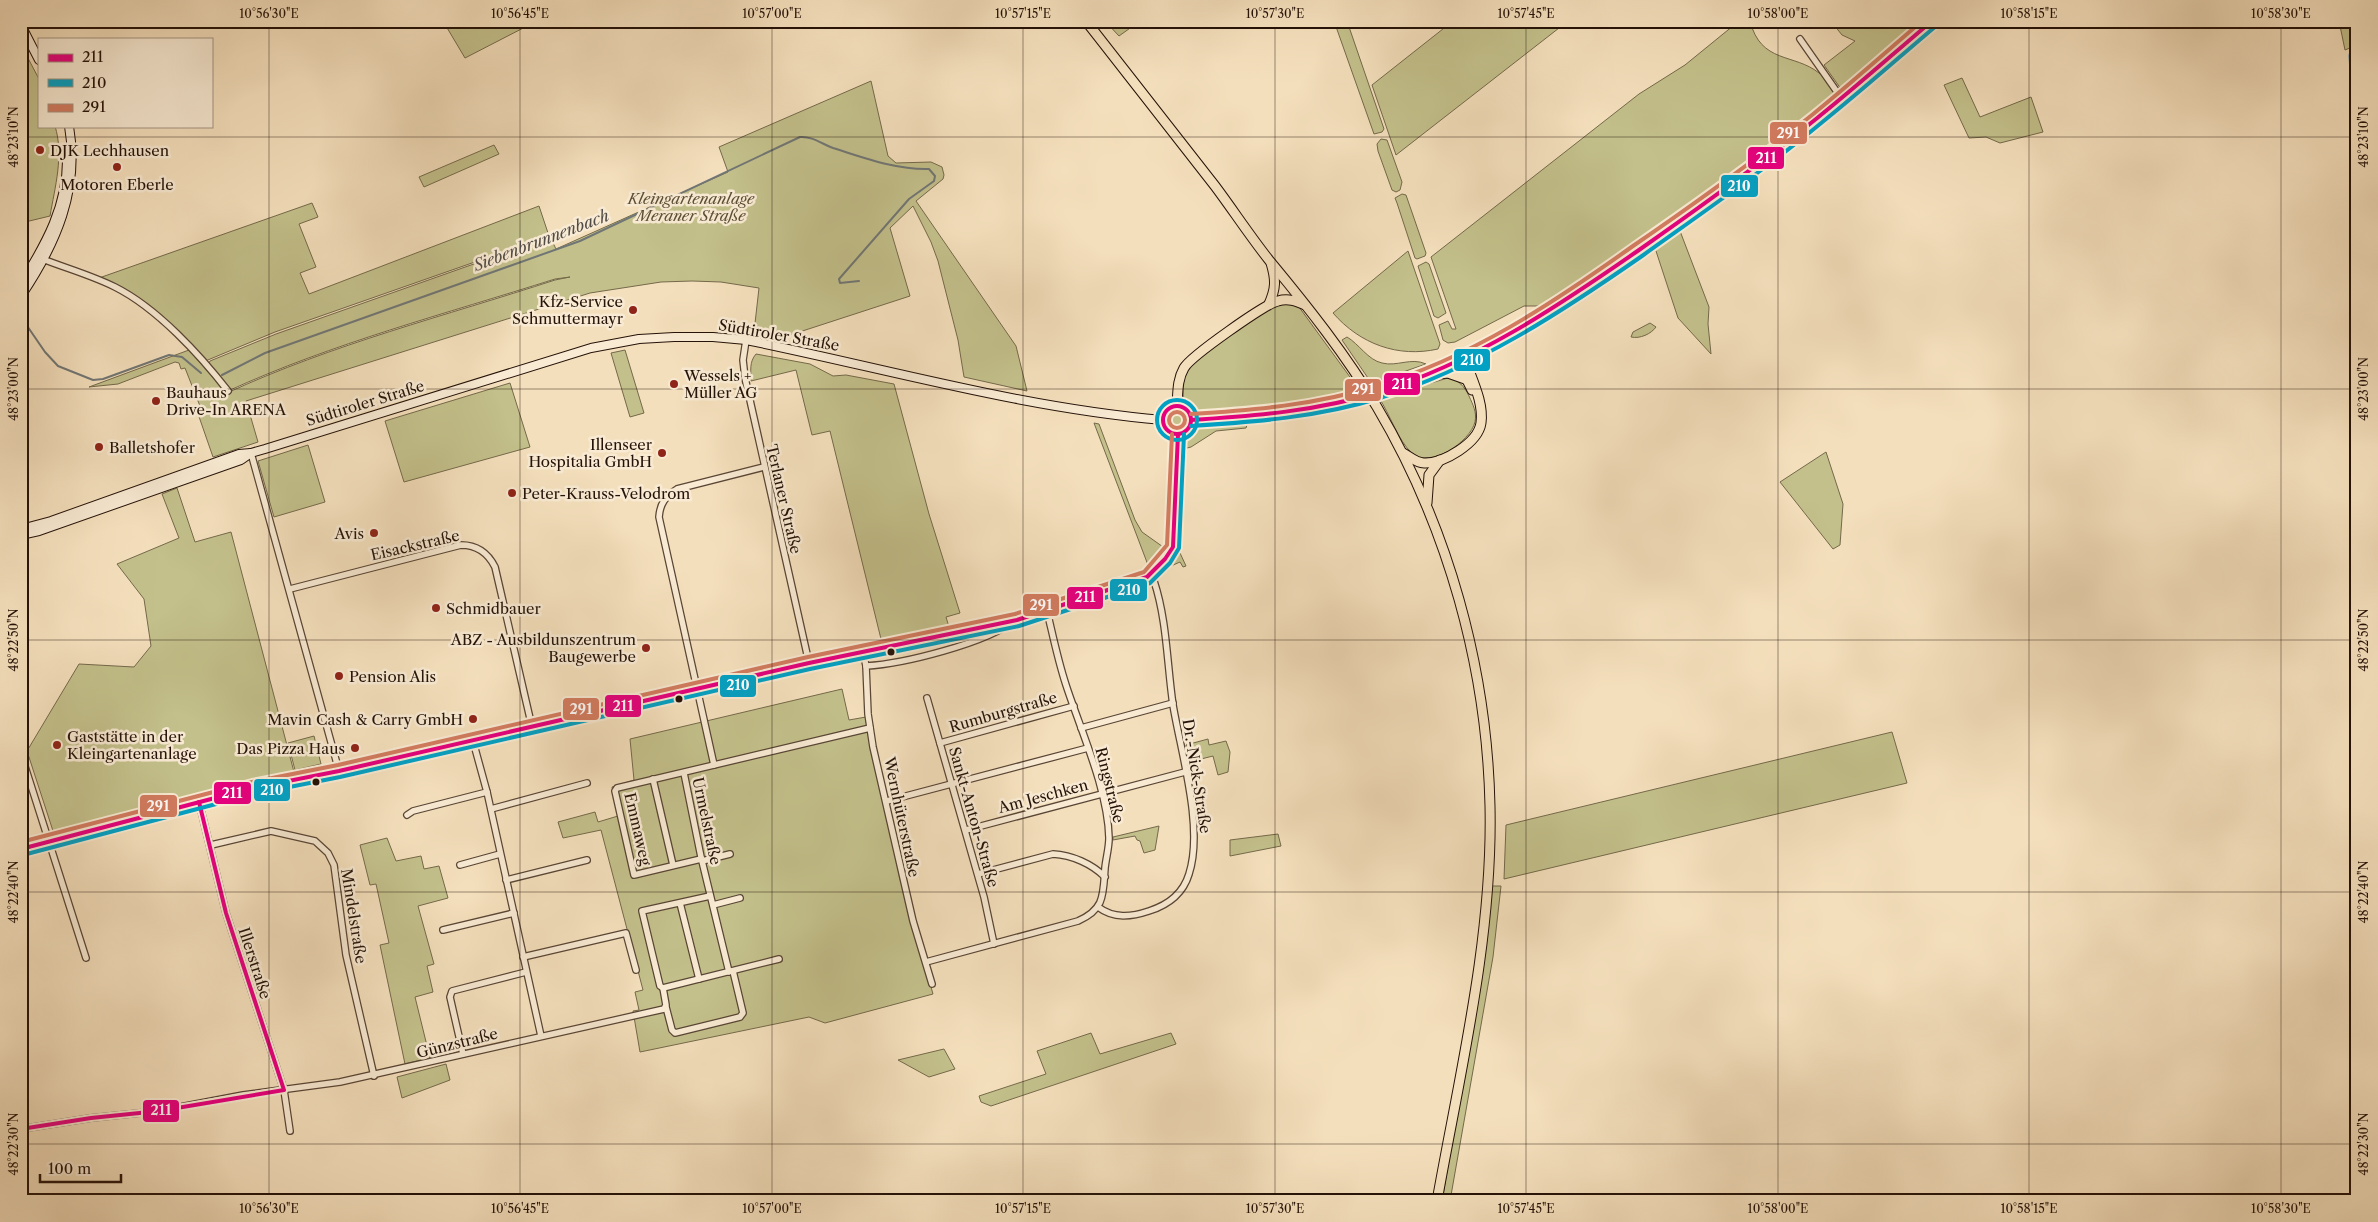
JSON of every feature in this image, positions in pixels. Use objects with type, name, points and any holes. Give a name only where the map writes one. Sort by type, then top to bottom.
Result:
[{"type":"main road","points":[[24,21],[38,46]]},
{"type":"main road","points":[[1086,21],[1350,363],[1402,452],[1426,506],[1459,599],[1474,661],[1485,731],[1490,807],[1487,886],[1478,968],[1437,1201]]},
{"type":"main road","points":[[21,26],[38,58]]},
{"type":"main road","points":[[21,284],[41,259],[63,199],[67,163],[64,128]]},
{"type":"main road","points":[[21,296],[60,225],[70,191],[72,166],[69,128]]},
{"type":"main road","points":[[1269,304],[1276,281],[1270,261]]},
{"type":"main road","points":[[1177,406],[1178,382],[1184,367],[1196,356],[1269,304],[1287,299],[1307,306]]},
{"type":"main road","name":"Südtiroler Straße","points":[[21,529],[239,454],[252,453],[607,344],[674,336],[746,340],[1026,401],[1121,417],[1163,420]]},
{"type":"main road","points":[[1402,452],[1423,463],[1441,459],[1466,446],[1479,431],[1481,413],[1479,401],[1465,358]]},
{"type":"main road","points":[[1191,420],[1257,416],[1308,409],[1355,399],[1385,391],[1465,358]]},
{"type":"main road","points":[[1465,358],[1465,380],[1479,401]]},
{"type":"main road","points":[[1427,375],[1448,373],[1465,380]]},
{"type":"main road","points":[[1177,406],[1187,410],[1191,420],[1187,430],[1178,434],[1167,430],[1163,420],[1167,410],[1177,406]]},
{"type":"main road","name":"Südtiroler Straße","points":[[21,535],[39,531],[241,460],[252,453]]},
{"type":"main road","points":[[1426,506],[1429,475],[1441,459]]},
{"type":"street","points":[[1465,358],[1514,334],[1576,294],[1741,178],[1842,99],[1932,21]]},
{"type":"street","points":[[1800,39],[1842,99]]},
{"type":"street","points":[[41,259],[118,288],[167,326],[204,363],[228,392]]},
{"type":"street","name":"Terlaner Straße","points":[[746,340],[743,360],[745,378],[809,663]]},
{"type":"street","points":[[21,849],[253,788],[473,741],[809,663],[984,628],[1046,611],[1147,577],[1165,559],[1173,547],[1175,538],[1178,434]]},
{"type":"street","points":[[252,453],[339,771]]},
{"type":"street","points":[[714,765],[659,516],[660,508],[666,496],[677,489],[764,467]]},
{"type":"street","name":"Eisackstraße","points":[[290,589],[461,545],[480,549],[487,555],[495,567],[532,727]]},
{"type":"street","name":"Dr.-Nick-Straße","points":[[1098,908],[1114,915],[1137,914],[1169,902],[1182,890],[1190,873],[1194,840],[1185,772],[1157,590],[1154,581],[1147,577]]},
{"type":"street","name":"Ringstraße","points":[[1046,611],[1060,664],[1088,748],[1107,819],[1109,840],[1103,895],[1098,908]]},
{"type":"street","points":[[866,666],[905,660],[986,635],[1008,626],[1016,620]]},
{"type":"street","points":[[984,628],[986,635]]},
{"type":"street","name":"Wernhüterstraße","points":[[862,652],[866,666],[870,728],[887,801],[900,870],[932,984]]},
{"type":"street","name":"Sankt-Anton-Straße","points":[[927,698],[978,874],[994,944]]},
{"type":"street","points":[[1082,728],[1173,703]]},
{"type":"street","name":"Rumburgstraße","points":[[940,743],[1074,706]]},
{"type":"street","name":"Urmelstraße","points":[[666,1007],[672,1030],[675,1033],[740,1017],[743,1013],[710,896],[684,773],[870,728]]},
{"type":"street","points":[[473,741],[491,809],[541,1036]]},
{"type":"street","points":[[887,801],[1088,748]]},
{"type":"street","points":[[21,754],[86,958]]},
{"type":"street","name":"Am Jeschken","points":[[966,830],[1185,772]]},
{"type":"street","name":"Emmaweg","points":[[684,773],[617,788],[615,791],[634,875],[730,854]]},
{"type":"street","name":"Emmaweg","points":[[653,779],[674,866]]},
{"type":"street","points":[[491,809],[587,783]]},
{"type":"street","points":[[406,815],[413,811],[486,792]]},
{"type":"street","name":"Illerstraße","points":[[199,802],[226,913],[284,1090],[290,1131]]},
{"type":"street","name":"Mindelstraße","points":[[211,845],[271,831],[315,841],[328,853],[334,865],[346,955],[374,1076]]},
{"type":"street","points":[[460,865],[500,854]]},
{"type":"street","points":[[978,874],[1053,854],[1065,855],[1094,867],[1105,877]]},
{"type":"street","points":[[506,880],[587,860]]},
{"type":"street","points":[[1094,867],[1106,864]]},
{"type":"street","points":[[666,1007],[663,988],[660,986],[642,911],[710,896]]},
{"type":"street","points":[[713,905],[740,898]]},
{"type":"street","points":[[680,903],[699,979]]},
{"type":"street","points":[[926,962],[1078,921],[1091,915],[1098,908]]},
{"type":"street","points":[[443,930],[514,913]]},
{"type":"street","points":[[523,957],[626,933],[636,970]]},
{"type":"street","points":[[663,988],[779,959]]},
{"type":"street","points":[[463,1054],[450,997],[452,991],[526,972]]},
{"type":"street","name":"Günzstraße","points":[[21,1129],[91,1118],[159,1111],[374,1076],[666,1007]]},
{"type":"green space","points":[[443,21],[530,21],[531,24],[465,58]]},
{"type":"green space","points":[[1105,21],[1140,21],[1119,36]]},
{"type":"green space","points":[[1334,21],[1347,21],[1384,129],[1382,132],[1374,134]]},
{"type":"green space","points":[[1453,21],[1568,21],[1396,155],[1372,85]]},
{"type":"green space","points":[[1739,21],[1750,21],[1755,35],[1770,51],[1799,62],[1819,73],[1836,95],[1730,178],[1542,306],[1524,306],[1455,342],[1448,343],[1443,340],[1439,325],[1448,321],[1452,329],[1456,329],[1431,257],[1639,94],[1685,65]]},
{"type":"green space","points":[[1835,21],[1918,21],[1841,89],[1824,65],[1855,41],[1842,35],[1834,25]]},
{"type":"green space","points":[[2339,21],[2357,21],[2357,45],[2345,50]]},
{"type":"green space","name":"DJK Lechhausen","points":[[21,45],[38,77],[38,128],[56,128],[59,160],[50,216],[21,223]]},
{"type":"green space","points":[[1962,78],[1980,117],[2031,97],[2043,132],[2000,143],[1986,137],[1969,138],[1944,85]]},
{"type":"green space","name":"Kleingartenanlage Meraner Straße","points":[[871,81],[888,156],[896,163],[931,162],[942,167],[943,179],[916,201],[1016,346],[1027,391],[964,377],[958,340],[938,261],[913,206],[890,228],[910,296],[787,336],[770,336],[754,332],[759,288],[721,282],[692,281],[661,282],[590,293],[246,401],[258,442],[213,457],[196,408],[200,406],[185,368],[181,369],[179,363],[175,362],[118,384],[89,387],[189,350],[227,393],[348,345],[555,280],[570,277],[555,279],[349,344],[308,358],[228,391],[209,363],[276,334],[550,237],[556,249],[728,172],[719,147]]},
{"type":"green space","points":[[1381,139],[1387,140],[1402,182],[1400,190],[1396,192],[1392,190],[1378,151],[1377,144]]},
{"type":"green space","points":[[494,145],[499,154],[424,187],[419,177]]},
{"type":"green space","points":[[1402,194],[1406,195],[1426,253],[1425,256],[1417,259],[1415,258],[1395,198]]},
{"type":"green space","points":[[312,203],[318,217],[299,224],[316,267],[300,273],[309,294],[539,206],[549,236],[275,332],[203,362],[171,330],[140,304],[99,278]]},
{"type":"green space","points":[[1680,231],[1709,307],[1708,324],[1711,354],[1678,318],[1655,248]]},
{"type":"green space","points":[[1408,251],[1440,344],[1438,349],[1409,352],[1381,346],[1355,333],[1333,313]]},
{"type":"green space","points":[[1426,262],[1429,264],[1446,313],[1438,318],[1434,316],[1418,266]]},
{"type":"green space","points":[[1279,303],[1291,303],[1299,307],[1358,388],[1348,396],[1266,411],[1220,414],[1202,413],[1190,408],[1185,403],[1183,383],[1186,372],[1193,363],[1225,338]]},
{"type":"green space","points":[[1650,323],[1656,327],[1651,332],[1642,337],[1631,337],[1633,332]]},
{"type":"green space","points":[[1347,337],[1368,355],[1382,363],[1393,364],[1415,361],[1426,364],[1380,380],[1370,381],[1342,340]]},
{"type":"green space","points":[[625,350],[644,413],[630,417],[611,353]]},
{"type":"green space","points":[[756,354],[810,364],[833,376],[846,375],[894,384],[929,514],[960,613],[946,617],[949,627],[881,639],[830,431],[812,435],[796,370],[751,381],[751,363]]},
{"type":"green space","points":[[1448,378],[1458,382],[1467,392],[1474,409],[1475,422],[1472,430],[1458,445],[1439,455],[1429,458],[1420,457],[1412,453],[1402,442],[1379,398]]},
{"type":"green space","points":[[510,383],[530,447],[404,482],[385,421]]},
{"type":"green space","points":[[1174,410],[1182,410],[1188,416],[1188,424],[1182,430],[1174,430],[1168,424],[1168,416]]},
{"type":"green space","points":[[1248,422],[1246,428],[1216,431],[1191,447],[1183,449],[1181,447],[1183,436],[1198,426]]},
{"type":"green space","points":[[1094,423],[1099,424],[1135,520],[1142,532],[1166,549],[1159,559],[1148,565]]},
{"type":"green space","points":[[308,445],[325,502],[274,517],[258,461]]},
{"type":"green space","points":[[1826,452],[1843,504],[1840,545],[1833,549],[1780,482]]},
{"type":"green space","points":[[177,488],[195,542],[231,532],[294,772],[233,785],[54,834],[27,751],[79,664],[134,667],[151,646],[144,599],[117,564],[179,538],[162,494]]},
{"type":"green space","points":[[1180,553],[1186,566],[1183,567],[1180,562],[1164,569],[1174,555]]},
{"type":"green space","points":[[842,689],[849,720],[866,717],[900,879],[933,994],[825,1023],[809,1017],[640,1052],[633,1011],[639,1010],[635,992],[643,990],[601,830],[563,838],[558,822],[595,812],[598,822],[618,816],[612,787],[634,780],[630,739]]},
{"type":"green space","points":[[1892,732],[1907,783],[1504,879],[1506,825]]},
{"type":"green space","points":[[314,736],[321,764],[295,770],[288,743]]},
{"type":"green space","points":[[1208,739],[1209,745],[1226,741],[1230,752],[1228,772],[1218,775],[1213,756],[1189,762],[1186,745]]},
{"type":"green space","points":[[1159,826],[1155,850],[1144,853],[1140,841],[1135,836],[1113,840],[1113,837]]},
{"type":"green space","points":[[1278,834],[1281,846],[1230,856],[1230,840]]},
{"type":"green space","points":[[387,838],[396,861],[421,856],[424,869],[439,866],[448,898],[418,906],[434,964],[427,966],[433,992],[415,997],[430,1058],[405,1064],[380,945],[389,943],[376,884],[370,885],[360,845]]},
{"type":"green space","points":[[1492,886],[1501,886],[1493,957],[1450,1201],[1442,1201],[1486,943]]},
{"type":"green space","points":[[1091,1033],[1100,1054],[1171,1033],[1176,1044],[991,1106],[981,1102],[979,1096],[1046,1074],[1037,1051]]},
{"type":"green space","points":[[944,1049],[955,1069],[929,1077],[898,1060]]},
{"type":"green space","points":[[446,1064],[450,1080],[402,1098],[397,1077]]},
{"type":"waterway","points":[[2357,51],[2353,56],[2354,64],[2357,66]]},
{"type":"waterway","name":"Siebenbrunnenbach","points":[[222,375],[265,353],[580,241],[800,137],[813,139],[833,148],[881,163],[905,168],[929,169],[935,176],[934,181],[909,199],[839,279],[840,283],[859,281]]},
{"type":"waterway","name":"Siebenbrunnenbach","points":[[21,317],[45,352],[58,366],[93,380],[103,379],[169,355],[182,357],[201,373]]},
{"type":"transit line","name":"291","points":[[1191,414],[1284,406],[1330,398],[1376,386],[1445,360],[1510,327],[1572,288],[1724,182],[1812,115],[1922,21]]},
{"type":"transit line","name":"211","points":[[1191,420],[1286,412],[1333,404],[1379,392],[1414,380],[1482,349],[1577,292],[1729,186],[1831,107],[1932,21]]},
{"type":"transit line","name":"210","points":[[1191,426],[1287,418],[1334,410],[1380,398],[1415,386],[1483,355],[1580,298],[1732,192],[1835,112],[1936,26]]},
{"type":"transit line","name":"210","points":[[1181,400],[1188,403],[1194,409],[1197,420],[1196,428],[1188,437],[1181,440],[1173,440],[1166,437],[1158,428],[1157,416],[1160,409],[1169,401],[1181,400]]},
{"type":"transit line","name":"211","points":[[1177,406],[1187,410],[1191,420],[1187,430],[1177,434],[1167,430],[1163,420],[1167,410],[1177,406]]},
{"type":"transit line","name":"291","points":[[1177,412],[1185,420],[1177,428],[1169,420],[1177,412]]},
{"type":"transit line","name":"291","points":[[21,842],[252,782],[338,765],[808,657],[1015,614],[1144,572],[1167,545],[1172,434]]},
{"type":"transit line","name":"211","points":[[21,849],[253,788],[339,771],[809,663],[1017,620],[1147,577],[1165,559],[1173,547],[1178,434]]},
{"type":"transit line","name":"210","points":[[23,855],[254,794],[340,777],[810,669],[1019,626],[1150,583],[1170,563],[1179,548],[1184,434]]},
{"type":"transit line","name":"211","points":[[21,1129],[91,1118],[159,1111],[284,1090],[226,913],[199,802]]},
{"type":"place","name":"DJK Lechhausen","points":[[40,150]]},
{"type":"place","name":"Motoren Eberle","points":[[117,167]]},
{"type":"place","name":"Kfz-Service Schmuttermayr","points":[[633,310]]},
{"type":"place","name":"Wessels + Müller AG","points":[[674,384]]},
{"type":"place","name":"Bauhaus Drive-In ARENA","points":[[156,401]]},
{"type":"place","name":"Balletshofer","points":[[99,447]]},
{"type":"place","name":"Illenseer Hospitalia GmbH","points":[[662,453]]},
{"type":"place","name":"Peter-Krauss-Velodrom","points":[[512,493]]},
{"type":"place","name":"Avis","points":[[374,533]]},
{"type":"place","name":"Schmidbauer","points":[[436,608]]},
{"type":"place","name":"ABZ - Ausbildunszentrum Baugewerbe","points":[[646,648]]},
{"type":"place","name":"Pension Alis","points":[[339,676]]},
{"type":"place","name":"Mavin Cash & Carry GmbH","points":[[473,719]]},
{"type":"place","name":"Gaststätte in der Kleingartenanlage","points":[[57,745]]},
{"type":"place","name":"Das Pizza Haus","points":[[355,748]]}]
